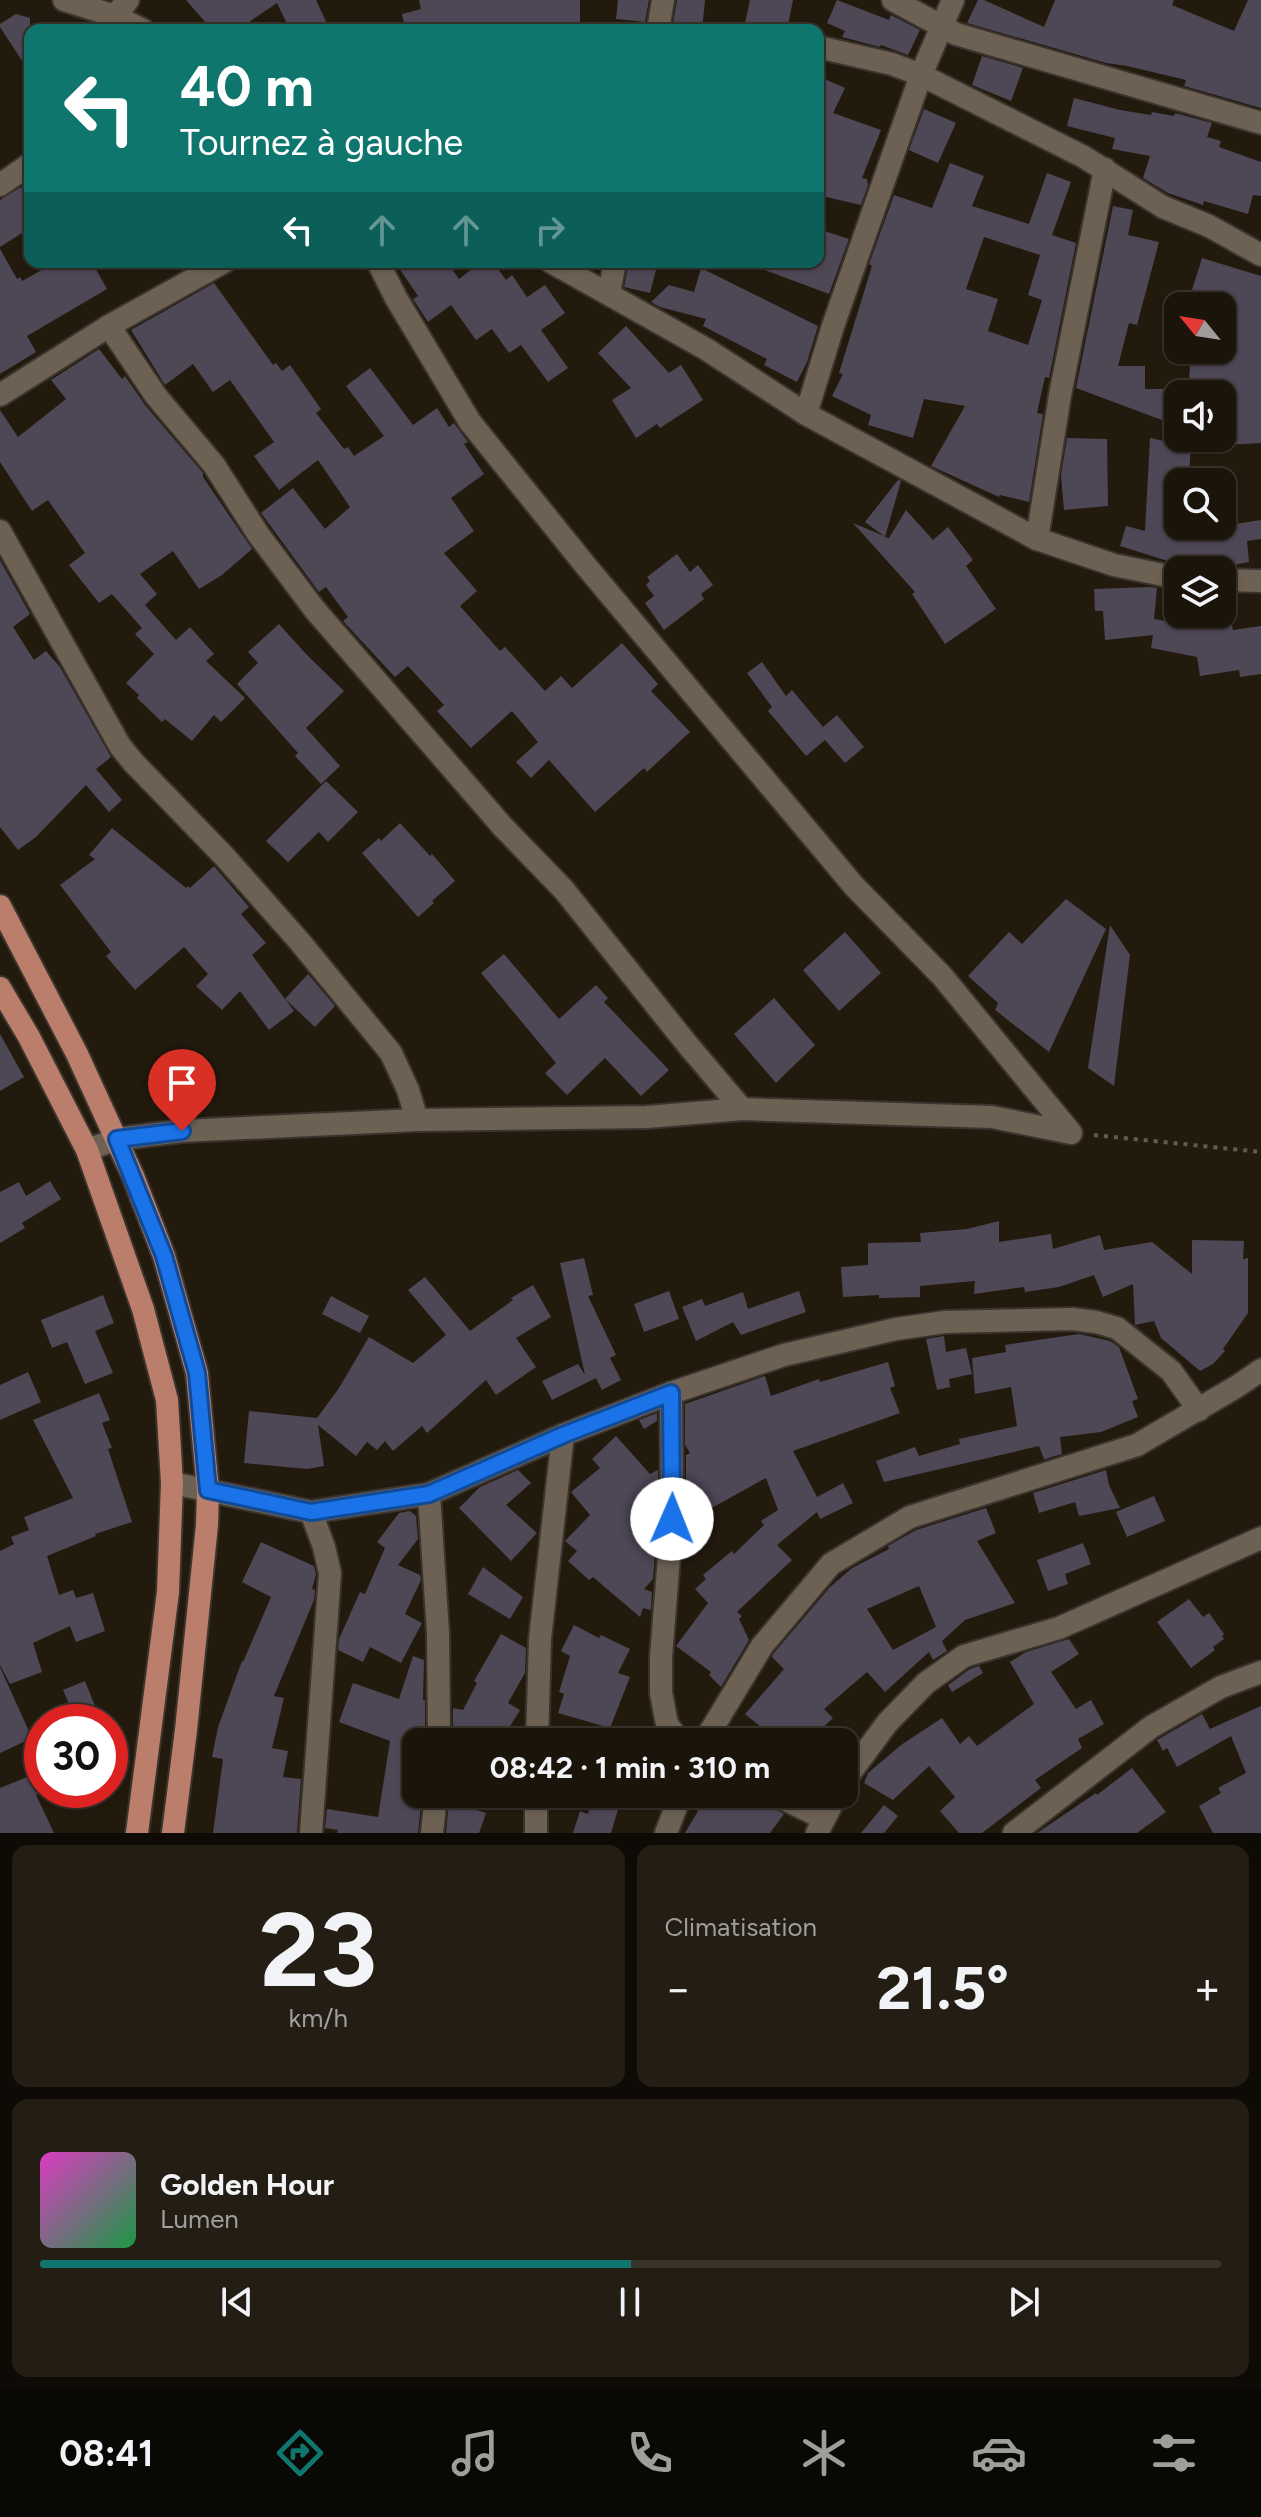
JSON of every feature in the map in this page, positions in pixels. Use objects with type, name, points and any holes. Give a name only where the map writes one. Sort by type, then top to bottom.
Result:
[{"type":"main road","points":[[0,906],[35,970],[117,1139],[164,1256],[197,1373],[208,1490],[188,1714],[173,1833]]},
{"type":"main road","points":[[0,988],[37,1051],[87,1150],[143,1309],[167,1400],[172,1483],[168,1592],[137,1833]]},
{"type":"street","points":[[64,0],[122,8],[137,24]]},
{"type":"street","points":[[659,24],[663,0]]},
{"type":"street","points":[[893,0],[956,34],[1261,123]]},
{"type":"street","points":[[806,414],[833,326],[921,75],[953,0]]},
{"type":"street","points":[[824,48],[892,64],[921,75],[1105,169],[1163,207],[1209,226],[1261,255]]},
{"type":"street","points":[[0,185],[24,168]]},
{"type":"street","points":[[1037,539],[1060,395],[1105,169]]},
{"type":"street","points":[[0,395],[109,326],[213,268]]},
{"type":"street","points":[[381,268],[470,422],[586,566],[834,862],[942,976],[1071,1133]]},
{"type":"street","points":[[562,268],[706,349],[806,414],[1037,539],[1114,565],[1164,575]]},
{"type":"street","points":[[609,293],[614,268]]},
{"type":"street","points":[[109,326],[156,396],[214,465],[258,534],[315,610],[503,827],[564,890],[742,1109]]},
{"type":"street","points":[[0,531],[120,746],[300,942],[391,1053],[408,1090],[417,1120]]},
{"type":"street","points":[[1236,580],[1261,581]]},
{"type":"street","points":[[87,1150],[117,1139],[182,1131],[417,1120],[647,1117],[742,1109],[992,1117],[1071,1133]]},
{"type":"street","points":[[172,1483],[311,1512],[429,1494],[563,1435],[671,1393],[784,1355],[896,1329],[945,1322],[1072,1319],[1117,1328],[1171,1371],[1199,1410]]},
{"type":"street","points":[[712,1728],[762,1646],[831,1564],[910,1517],[1137,1445],[1261,1370]]},
{"type":"street","points":[[670,1728],[661,1693],[661,1657],[672,1519],[671,1393]]},
{"type":"street","points":[[537,1728],[540,1639],[563,1435]]},
{"type":"street","points":[[429,1494],[438,1633],[439,1728]]},
{"type":"street","points":[[311,1512],[330,1573],[311,1833]]},
{"type":"street","points":[[858,1762],[888,1722],[926,1683],[964,1656],[1059,1628],[1261,1538]]},
{"type":"street","points":[[1014,1833],[1151,1727],[1221,1687],[1261,1672]]},
{"type":"street","points":[[432,1833],[435,1808]]},
{"type":"street","points":[[536,1808],[536,1833]]},
{"type":"street","points":[[666,1833],[676,1808]]},
{"type":"street","points":[[795,1808],[820,1825]]},
{"type":"path","points":[[1071,1133],[1261,1152]]},
{"type":"building","points":[[186,0],[316,0],[327,24],[287,24],[277,3],[246,24],[207,24]]},
{"type":"building","points":[[419,0],[580,0],[580,24],[404,24],[402,14],[421,9]]},
{"type":"building","points":[[618,0],[649,0],[645,22],[616,19]]},
{"type":"building","points":[[677,0],[705,0],[703,24],[673,24]]},
{"type":"building","points":[[750,0],[793,0],[788,24],[745,23]]},
{"type":"building","points":[[837,0],[889,20],[891,15],[920,30],[908,55],[881,45],[842,37],[845,31],[827,23]]},
{"type":"building","points":[[978,0],[1044,27],[1055,0],[1174,0],[1172,5],[1234,31],[1248,0],[1261,0],[1261,108],[1184,86],[1186,80],[1106,63],[967,23]]},
{"type":"building","points":[[16,14],[30,18],[30,24],[24,24],[24,64],[0,27]]},
{"type":"building","points":[[982,56],[1023,68],[1011,101],[972,85]]},
{"type":"building","points":[[824,79],[845,88],[833,113],[881,130],[862,178],[867,179],[868,185],[861,205],[824,196]]},
{"type":"building","points":[[1074,98],[1120,110],[1151,115],[1152,112],[1174,116],[1175,113],[1212,123],[1207,137],[1221,141],[1219,147],[1261,162],[1261,196],[1253,195],[1248,214],[1204,201],[1203,205],[1168,193],[1143,178],[1150,156],[1112,149],[1115,138],[1067,126]]},
{"type":"building","points":[[924,109],[956,123],[938,163],[909,150]]},
{"type":"building","points":[[950,163],[984,176],[972,206],[1029,224],[1047,173],[1071,182],[1052,235],[1076,243],[1049,378],[1045,377],[1037,413],[1043,414],[1029,502],[999,497],[931,466],[965,406],[924,399],[913,438],[868,425],[871,415],[832,396],[843,374],[839,373],[872,266],[869,264],[894,195],[932,208]],"holes":[[[984,237],[1040,255],[1028,295],[1042,300],[1028,345],[988,331],[998,299],[966,289]]]},
{"type":"building","points":[[21,187],[24,192],[24,232],[0,247],[0,200]]},
{"type":"building","points":[[1113,206],[1133,210],[1128,235],[1159,242],[1137,325],[1129,323],[1118,366],[1145,366],[1145,389],[1164,389],[1164,421],[1076,388]]},
{"type":"building","points":[[824,231],[849,239],[829,294],[760,268],[824,268]]},
{"type":"building","points":[[0,249],[17,279],[20,277],[22,281],[45,268],[95,268],[107,289],[27,336],[36,352],[0,374]]},
{"type":"building","points":[[1202,258],[1261,276],[1261,443],[1236,444],[1236,380],[1189,380],[1190,364],[1236,364],[1236,292],[1192,290]]},
{"type":"building","points":[[399,268],[451,268],[459,279],[473,268],[497,268],[506,280],[512,275],[527,297],[545,285],[565,313],[541,330],[568,368],[548,382],[521,345],[509,353],[492,329],[476,340],[451,305],[428,322],[413,299],[418,296]]},
{"type":"building","points":[[628,268],[656,268],[650,293],[624,287]]},
{"type":"building","points":[[701,268],[818,326],[797,382],[764,365],[767,359],[703,326],[706,319],[651,302],[669,285],[694,292]]},
{"type":"building","points":[[214,283],[273,365],[276,363],[282,371],[290,365],[321,409],[316,413],[344,449],[348,447],[354,456],[384,436],[346,386],[370,368],[413,425],[437,408],[449,427],[454,423],[468,442],[464,444],[484,474],[451,498],[474,531],[444,553],[477,591],[460,606],[500,651],[505,647],[545,691],[561,676],[572,688],[622,643],[658,684],[651,691],[690,732],[647,772],[644,768],[595,812],[549,760],[531,778],[516,762],[538,742],[512,711],[471,748],[437,711],[444,705],[408,666],[395,677],[343,621],[348,617],[326,587],[319,592],[261,513],[293,488],[325,529],[350,507],[318,460],[279,490],[254,456],[274,442],[230,380],[213,392],[193,364],[165,385],[131,330]]},
{"type":"building","points":[[626,326],[669,373],[681,365],[703,400],[660,428],[657,424],[636,438],[612,400],[631,388],[598,353]]},
{"type":"building","points":[[99,349],[122,379],[125,376],[145,405],[203,473],[252,549],[222,575],[199,589],[173,551],[140,574],[157,594],[145,605],[176,640],[190,627],[214,654],[206,661],[245,698],[221,722],[214,715],[192,741],[165,719],[162,722],[126,683],[154,654],[135,634],[142,628],[112,594],[99,603],[69,565],[85,553],[48,500],[32,511],[0,462],[0,410],[18,437],[66,399],[51,380]]},
{"type":"building","points":[[1067,438],[1107,439],[1108,506],[1064,510],[1061,475]]},
{"type":"building","points":[[1150,438],[1164,441],[1164,452],[1190,452],[1190,468],[1164,468],[1164,540],[1236,540],[1236,524],[1261,520],[1261,539],[1247,541],[1249,562],[1236,565],[1236,556],[1164,556],[1164,560],[1120,546],[1126,526],[1145,531]]},
{"type":"building","points":[[898,480],[901,481],[885,537],[889,538],[906,510],[933,540],[948,527],[973,560],[966,566],[996,609],[945,644],[912,594],[915,592],[853,523],[884,536],[865,522]]},
{"type":"building","points":[[677,554],[690,572],[698,565],[713,585],[701,594],[704,599],[664,630],[645,603],[654,596],[646,585],[650,581],[647,577]]},
{"type":"building","points":[[0,560],[30,614],[13,627],[34,660],[46,651],[60,667],[111,757],[96,769],[122,800],[109,812],[86,785],[36,837],[18,850],[0,827]]},
{"type":"building","points":[[1157,588],[1154,619],[1164,621],[1164,628],[1233,630],[1261,626],[1261,674],[1240,677],[1239,670],[1200,676],[1197,657],[1151,648],[1153,635],[1105,640],[1103,611],[1095,611],[1094,589]]},
{"type":"building","points":[[279,624],[344,691],[306,728],[340,766],[321,784],[237,684],[258,663],[248,652]]},
{"type":"building","points":[[762,662],[786,696],[792,690],[823,727],[837,715],[864,747],[845,763],[825,740],[806,756],[768,711],[772,707],[747,673]]},
{"type":"building","points":[[326,781],[358,812],[328,842],[319,832],[288,862],[266,841]]},
{"type":"building","points":[[400,823],[455,881],[418,917],[362,853]]},
{"type":"building","points":[[112,828],[186,888],[190,888],[214,866],[249,907],[241,914],[266,943],[252,955],[294,1011],[269,1030],[240,991],[222,1010],[196,986],[208,974],[184,947],[135,990],[106,956],[111,952],[60,885],[95,859],[89,855]]},
{"type":"building","points":[[1066,899],[1106,929],[1049,1052],[995,1010],[998,1003],[968,976],[1009,932],[1022,944]]},
{"type":"building","points":[[1110,925],[1130,955],[1114,1086],[1088,1068]]},
{"type":"building","points":[[845,932],[881,973],[839,1011],[803,970]]},
{"type":"building","points":[[504,954],[559,1019],[596,985],[608,998],[604,1002],[669,1070],[641,1096],[605,1058],[567,1095],[545,1073],[556,1063],[481,973]]},
{"type":"building","points":[[308,974],[335,1006],[315,1027],[285,999]]},
{"type":"building","points":[[774,998],[815,1045],[776,1083],[734,1034]]},
{"type":"building","points":[[0,1034],[24,1077],[0,1091]]},
{"type":"building","points":[[50,1181],[61,1199],[22,1223],[25,1228],[0,1243],[0,1192],[19,1182],[26,1196]]},
{"type":"building","points":[[999,1221],[999,1242],[1051,1234],[1053,1249],[1100,1235],[1104,1250],[1152,1242],[1192,1274],[1192,1240],[1244,1241],[1243,1259],[1248,1258],[1248,1313],[1223,1349],[1225,1351],[1213,1364],[1200,1371],[1161,1338],[1154,1321],[1135,1325],[1133,1284],[1103,1297],[1094,1275],[1059,1287],[1025,1292],[1024,1287],[974,1294],[975,1281],[920,1286],[920,1297],[843,1297],[841,1267],[868,1265],[868,1243],[921,1242],[920,1233],[967,1229]]},
{"type":"building","points":[[584,1258],[593,1295],[588,1296],[616,1355],[610,1358],[621,1380],[602,1390],[596,1378],[552,1400],[542,1381],[578,1364],[585,1375],[560,1263]]},
{"type":"building","points":[[425,1277],[470,1331],[513,1300],[511,1298],[533,1285],[551,1317],[516,1338],[536,1367],[496,1395],[486,1380],[427,1433],[422,1426],[393,1451],[385,1441],[377,1450],[367,1442],[356,1456],[318,1425],[324,1466],[307,1469],[244,1463],[249,1411],[317,1418],[369,1337],[413,1363],[446,1335],[408,1290]]},
{"type":"building","points":[[669,1291],[679,1319],[644,1332],[634,1304]]},
{"type":"building","points":[[799,1291],[806,1312],[741,1335],[733,1322],[696,1341],[682,1307],[702,1299],[705,1306],[743,1292],[748,1309]]},
{"type":"building","points":[[103,1295],[114,1323],[95,1331],[113,1373],[85,1384],[67,1342],[52,1348],[41,1320]]},
{"type":"building","points":[[331,1296],[369,1316],[360,1333],[322,1314]]},
{"type":"building","points":[[1079,1334],[1110,1341],[1119,1347],[1138,1399],[1132,1401],[1138,1417],[1101,1432],[1060,1437],[1062,1454],[1042,1460],[1039,1446],[884,1482],[876,1461],[915,1447],[919,1456],[960,1444],[959,1439],[1017,1426],[1011,1387],[975,1394],[972,1358],[1006,1352],[1005,1345]]},
{"type":"building","points":[[944,1336],[946,1352],[966,1348],[972,1374],[949,1379],[950,1387],[937,1390],[926,1339]]},
{"type":"building","points":[[888,1362],[895,1386],[890,1388],[900,1413],[793,1451],[817,1497],[843,1483],[853,1503],[820,1519],[817,1512],[777,1545],[792,1560],[737,1612],[742,1616],[739,1619],[749,1640],[721,1687],[709,1675],[711,1672],[676,1646],[708,1603],[695,1589],[706,1579],[703,1575],[732,1551],[734,1554],[764,1525],[761,1521],[778,1510],[766,1478],[708,1510],[696,1490],[686,1496],[686,1455],[690,1453],[685,1445],[685,1404],[765,1376],[771,1396],[819,1379],[820,1382]]},
{"type":"building","points":[[28,1372],[41,1402],[0,1420],[0,1385]]},
{"type":"building","points":[[99,1393],[110,1420],[102,1423],[112,1448],[108,1449],[132,1522],[95,1534],[47,1556],[59,1595],[73,1590],[76,1598],[93,1593],[105,1631],[76,1642],[70,1626],[33,1643],[42,1672],[10,1684],[0,1665],[0,1551],[14,1544],[11,1537],[29,1530],[24,1517],[73,1498],[33,1420]]},
{"type":"building","points":[[657,1413],[657,1421],[644,1429],[639,1420]]},
{"type":"building","points":[[616,1436],[650,1474],[658,1470],[653,1579],[644,1589],[652,1592],[651,1610],[643,1608],[640,1617],[593,1577],[589,1580],[568,1561],[577,1551],[565,1541],[590,1515],[571,1492],[600,1468],[592,1459]]},
{"type":"building","points":[[518,1470],[531,1483],[506,1505],[537,1533],[511,1561],[459,1508],[480,1487]]},
{"type":"building","points":[[1106,1470],[1120,1508],[1079,1516],[1075,1502],[1039,1513],[1033,1493]]},
{"type":"building","points":[[1154,1496],[1165,1521],[1127,1537],[1116,1512]]},
{"type":"building","points":[[986,1508],[996,1533],[977,1541],[1015,1603],[965,1620],[942,1641],[947,1651],[933,1660],[929,1652],[885,1692],[867,1672],[824,1709],[833,1718],[822,1728],[762,1728],[745,1714],[784,1669],[772,1657],[773,1654],[830,1587],[852,1568],[889,1549],[888,1546],[916,1530]],"holes":[[[919,1586],[936,1627],[893,1650],[867,1609]]]},
{"type":"building","points":[[410,1511],[416,1516],[418,1539],[398,1565],[420,1575],[421,1580],[405,1614],[422,1623],[401,1663],[370,1647],[363,1662],[338,1650],[339,1639],[360,1592],[365,1594],[385,1548],[377,1542],[399,1513]]},
{"type":"building","points":[[261,1542],[314,1566],[316,1574],[312,1589],[315,1590],[314,1600],[274,1696],[284,1698],[272,1748],[288,1751],[283,1777],[301,1779],[297,1833],[213,1833],[223,1759],[212,1757],[218,1727],[242,1661],[271,1597],[242,1582]]},
{"type":"building","points":[[1083,1543],[1091,1564],[1065,1574],[1068,1584],[1048,1591],[1037,1560]]},
{"type":"building","points":[[483,1567],[523,1597],[510,1619],[468,1594]]},
{"type":"building","points":[[1189,1599],[1203,1617],[1209,1613],[1224,1634],[1224,1639],[1213,1647],[1215,1650],[1191,1668],[1157,1622]]},
{"type":"building","points":[[574,1625],[630,1649],[618,1673],[630,1677],[610,1728],[558,1713],[564,1694],[559,1692],[570,1656],[561,1651]]},
{"type":"building","points":[[501,1634],[526,1648],[525,1673],[508,1703],[520,1710],[509,1728],[453,1728],[453,1708],[463,1710],[477,1683],[474,1681]]},
{"type":"building","points":[[1069,1639],[1079,1654],[1051,1672],[1076,1709],[1091,1700],[1104,1724],[1078,1739],[1082,1748],[1035,1780],[1041,1788],[982,1833],[959,1833],[940,1811],[955,1797],[929,1766],[893,1800],[864,1783],[868,1773],[901,1745],[942,1718],[960,1744],[969,1736],[977,1746],[1034,1704],[1010,1662],[1026,1652]]},
{"type":"building","points":[[413,1656],[424,1660],[425,1728],[402,1728],[402,1808],[421,1808],[418,1833],[337,1833],[338,1830],[325,1828],[327,1809],[378,1817],[390,1741],[339,1722],[353,1683],[399,1699]]},
{"type":"building","points":[[979,1666],[983,1673],[952,1692],[948,1685]]},
{"type":"building","points":[[0,1667],[24,1720],[24,1742],[0,1753]]},
{"type":"building","points":[[85,1681],[94,1704],[69,1704],[63,1690]]},
{"type":"building","points":[[1261,1706],[1261,1833],[1213,1833],[1199,1806],[1221,1793],[1218,1788],[1246,1773],[1231,1736],[1177,1767],[1167,1748],[1163,1751],[1157,1740],[1202,1714],[1210,1729]]},
{"type":"building","points":[[1132,1768],[1166,1812],[1137,1833],[1037,1833],[1097,1795]]},
{"type":"building","points":[[24,1778],[24,1808],[42,1808],[54,1833],[0,1833],[0,1788]]},
{"type":"building","points":[[884,1805],[898,1816],[884,1833],[861,1833]]},
{"type":"building","points":[[448,1808],[471,1808],[486,1813],[479,1833],[446,1833]]},
{"type":"building","points":[[590,1808],[618,1808],[611,1833],[573,1833],[580,1811],[588,1814]]},
{"type":"building","points":[[694,1808],[774,1808],[784,1814],[770,1833],[685,1833],[698,1811]]},
{"type":"route","points":[[182,1131],[117,1139],[164,1256],[197,1373],[208,1490],[311,1512],[429,1494],[563,1435],[671,1393],[672,1519]]}]
